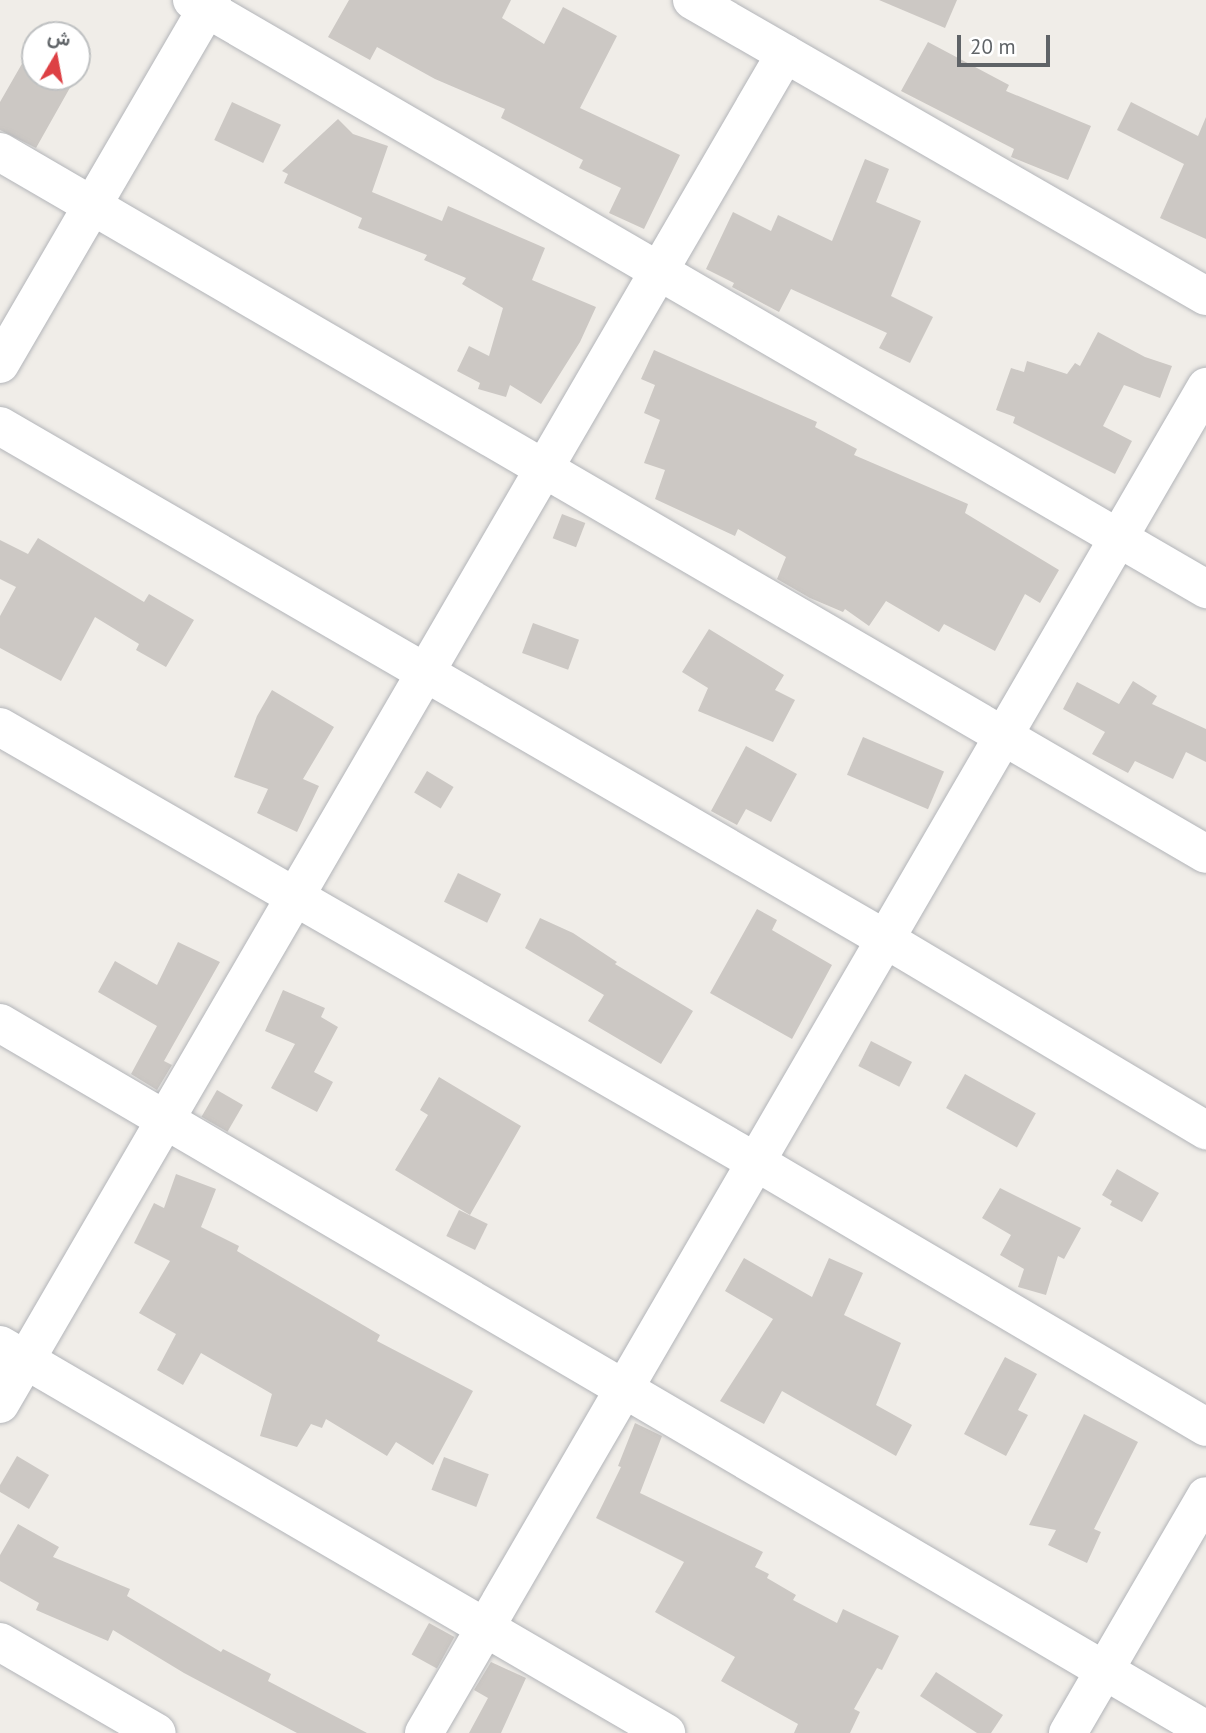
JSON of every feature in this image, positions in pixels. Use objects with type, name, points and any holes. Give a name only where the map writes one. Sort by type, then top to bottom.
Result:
[{"type":"street","points":[[692,0],[1206,296]]},
{"type":"street","points":[[0,364],[92,206],[203,3],[1206,589]]},
{"type":"street","points":[[0,1404],[13,1352],[165,1119],[785,54]]},
{"type":"street","points":[[0,152],[1206,854]]},
{"type":"street","points":[[424,1733],[1206,387]]},
{"type":"street","points":[[0,426],[885,939],[1206,1130]]},
{"type":"street","points":[[0,727],[756,1162],[1206,1427]]},
{"type":"street","points":[[0,1023],[1206,1730]]},
{"type":"street","points":[[13,1352],[666,1733]]},
{"type":"street","points":[[1068,1733],[1206,1496]]},
{"type":"street","points":[[0,1642],[157,1733]]},
{"type":"building","points":[[349,0],[511,0],[502,18],[544,44],[563,7],[617,36],[580,108],[680,155],[644,229],[609,213],[621,188],[579,168],[583,160],[501,118],[505,109],[435,79],[377,47],[370,60],[328,37]]},
{"type":"building","points":[[879,0],[957,0],[945,28]]},
{"type":"building","points":[[928,42],[1009,85],[1006,91],[1091,126],[1068,180],[1011,157],[1014,149],[901,91]]},
{"type":"building","points":[[21,65],[21,91],[68,91],[36,148],[0,130],[0,102]]},
{"type":"building","points":[[232,102],[281,125],[263,163],[214,140]]},
{"type":"building","points":[[1131,102],[1198,136],[1206,117],[1206,239],[1160,218],[1184,164],[1117,130]]},
{"type":"building","points":[[338,119],[353,134],[388,146],[372,192],[442,221],[448,206],[545,248],[532,280],[596,307],[580,342],[541,404],[510,385],[506,397],[478,389],[480,383],[457,371],[469,346],[489,356],[503,308],[462,284],[466,278],[424,260],[427,255],[358,228],[362,218],[284,183],[288,174],[282,171]]},
{"type":"building","points":[[865,159],[889,169],[876,202],[921,221],[891,296],[933,317],[910,363],[879,348],[887,333],[791,289],[779,312],[732,287],[734,283],[706,269],[733,212],[771,231],[778,215],[832,241]]},
{"type":"building","points":[[1098,332],[1145,357],[1172,366],[1160,398],[1124,385],[1103,426],[1132,441],[1115,474],[1013,423],[1015,417],[996,410],[1011,368],[1024,372],[1027,361],[1067,374],[1075,363],[1080,366]]},
{"type":"building","points":[[654,350],[817,422],[815,427],[857,449],[854,455],[968,504],[965,513],[1059,570],[1040,603],[1025,594],[995,651],[944,624],[939,632],[886,601],[869,626],[845,609],[843,612],[810,598],[777,579],[786,557],[738,529],[735,536],[655,499],[665,470],[644,463],[660,420],[644,413],[655,385],[641,379]]},
{"type":"building","points":[[562,514],[585,523],[576,547],[553,538]]},
{"type":"building","points":[[38,538],[144,602],[149,594],[194,620],[166,667],[136,650],[139,644],[95,617],[61,681],[0,648],[0,616],[16,587],[0,579],[0,540],[28,554]]},
{"type":"building","points":[[533,623],[579,640],[568,670],[522,653]]},
{"type":"building","points":[[709,629],[784,675],[775,690],[795,700],[773,742],[698,711],[708,688],[682,672]]},
{"type":"building","points":[[1133,681],[1157,696],[1152,704],[1206,729],[1206,762],[1186,752],[1173,779],[1135,761],[1128,773],[1092,754],[1105,732],[1063,709],[1077,682],[1119,704]]},
{"type":"building","points":[[272,690],[334,727],[303,779],[319,786],[297,832],[257,813],[268,789],[234,777],[257,716]]},
{"type":"building","points":[[863,737],[944,771],[928,809],[847,775]]},
{"type":"building","points":[[746,746],[797,774],[771,822],[746,809],[737,825],[711,811]]},
{"type":"building","points":[[427,771],[454,787],[441,808],[414,792]]},
{"type":"building","points":[[458,873],[501,894],[487,923],[444,902]]},
{"type":"building","points":[[757,909],[777,920],[772,930],[832,965],[792,1039],[710,993]]},
{"type":"building","points":[[540,918],[573,933],[617,962],[615,964],[693,1011],[661,1064],[588,1021],[604,995],[525,948]]},
{"type":"building","points":[[178,942],[220,962],[164,1061],[172,1065],[157,1090],[131,1074],[157,1026],[98,992],[115,961],[157,985]]},
{"type":"building","points":[[283,990],[325,1008],[321,1017],[338,1027],[314,1072],[333,1082],[317,1112],[271,1088],[295,1044],[265,1031]]},
{"type":"building","points":[[871,1041],[912,1062],[899,1087],[858,1066]]},
{"type":"building","points":[[965,1074],[1036,1113],[1017,1147],[946,1108]]},
{"type":"building","points":[[439,1077],[521,1126],[470,1215],[395,1170],[428,1115],[420,1110]]},
{"type":"building","points":[[217,1090],[243,1105],[227,1132],[202,1117]]},
{"type":"building","points":[[1117,1169],[1159,1193],[1142,1222],[1110,1205],[1112,1201],[1102,1195]]},
{"type":"building","points":[[176,1174],[216,1189],[201,1227],[239,1246],[237,1251],[380,1335],[377,1341],[473,1391],[433,1465],[396,1442],[387,1456],[326,1419],[322,1428],[311,1424],[297,1447],[260,1436],[272,1394],[201,1353],[183,1385],[157,1370],[176,1334],[139,1313],[170,1261],[134,1243],[154,1203],[164,1208]]},
{"type":"building","points":[[1000,1188],[1081,1228],[1064,1259],[1058,1256],[1046,1295],[1018,1287],[1024,1269],[1000,1255],[1011,1235],[982,1218]]},
{"type":"building","points":[[459,1210],[488,1224],[475,1250],[446,1236]]},
{"type":"building","points":[[744,1258],[812,1297],[829,1258],[863,1273],[844,1315],[901,1343],[876,1405],[912,1425],[896,1456],[782,1391],[764,1424],[720,1401],[773,1319],[725,1291]]},
{"type":"building","points":[[1005,1357],[1037,1374],[1018,1410],[1028,1415],[1006,1456],[964,1434]]},
{"type":"building","points":[[1084,1414],[1138,1442],[1094,1529],[1101,1532],[1087,1563],[1048,1545],[1056,1530],[1029,1525]]},
{"type":"building","points":[[635,1423],[662,1436],[640,1493],[763,1552],[755,1567],[769,1574],[767,1578],[796,1595],[793,1600],[837,1623],[843,1609],[899,1636],[882,1670],[877,1668],[854,1709],[860,1712],[850,1733],[794,1733],[798,1724],[721,1681],[735,1657],[655,1612],[684,1562],[596,1518],[621,1467],[618,1466]]},
{"type":"building","points":[[17,1456],[49,1475],[29,1509],[0,1492],[0,1485]]},
{"type":"building","points":[[444,1457],[489,1474],[476,1507],[431,1490]]},
{"type":"building","points":[[18,1524],[59,1547],[53,1557],[130,1589],[127,1596],[221,1652],[223,1649],[271,1674],[268,1681],[367,1733],[297,1733],[184,1673],[113,1630],[108,1641],[36,1610],[39,1603],[0,1581],[0,1555]]},
{"type":"building","points":[[429,1623],[454,1637],[437,1669],[412,1654]]},
{"type":"building","points":[[491,1662],[526,1678],[501,1733],[469,1733],[488,1698],[474,1690]]},
{"type":"building","points":[[936,1672],[1003,1715],[991,1733],[977,1733],[920,1696]]}]
